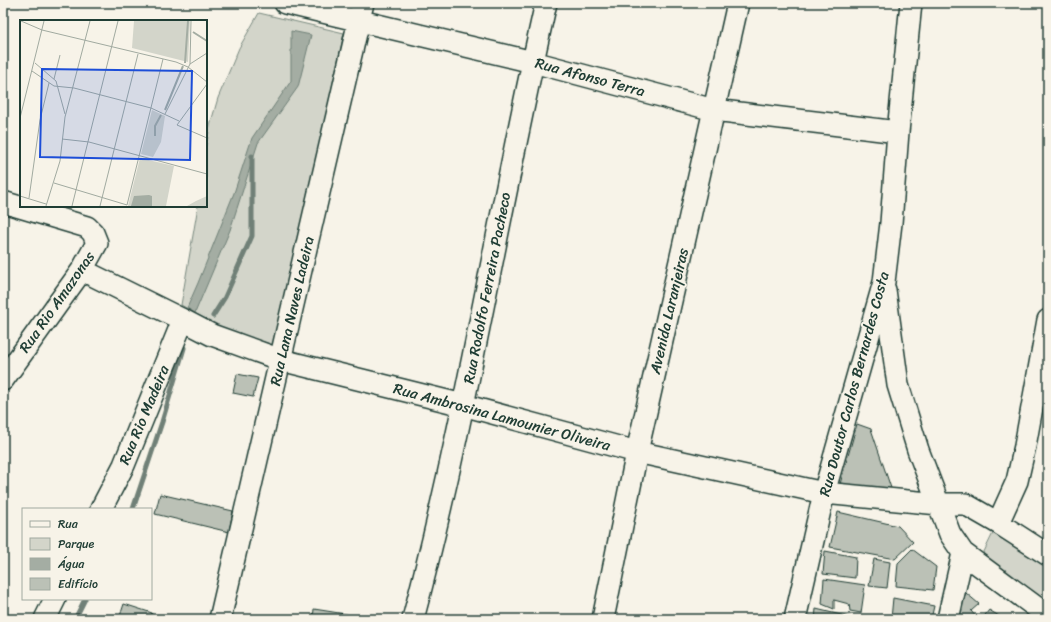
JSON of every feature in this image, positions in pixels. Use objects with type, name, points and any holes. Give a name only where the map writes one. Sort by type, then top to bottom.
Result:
[{"type":"street","name":"Rua Afonso Terra","points":[[285,3],[361,12],[533,62],[714,110],[898,132]]},
{"type":"street","name":"Rua Rodolfo Ferreira Pacheco","points":[[413,619],[430,557],[463,405],[546,3]]},
{"type":"street","name":"Avenida Laranjeiras","points":[[603,619],[637,452],[738,3]]},
{"type":"street","name":"Rua Doutor Carlos Bernardes Costa","points":[[795,619],[824,493],[884,282],[891,224],[898,132],[911,3]]},
{"type":"street","name":"Rua Lana Naves Ladeira","points":[[220,619],[361,12]]},
{"type":"street","name":"Rua Rio Amazonas","points":[[3,202],[87,227],[93,233],[97,244],[82,270],[3,380]]},
{"type":"street","name":"Rua Ambrosina Lamounier Oliveira","points":[[82,270],[212,335],[280,360],[463,405],[637,452],[824,493],[939,504],[965,504],[1048,555]]},
{"type":"street","points":[[884,282],[898,385],[918,450],[950,534],[963,553],[1048,616]]},
{"type":"street","name":"Rua Rio Madeira","points":[[102,508],[124,465],[183,320]]},
{"type":"street","points":[[998,523],[1016,481],[1026,446],[1048,320]]},
{"type":"street","points":[[948,619],[963,553]]},
{"type":"street","points":[[45,619],[54,600]]},
{"type":"green space","points":[[259,13],[344,33],[279,328],[273,345],[219,327],[181,305],[198,207],[207,207],[207,142],[211,122],[218,98],[239,48]]},
{"type":"green space","points":[[995,529],[1048,559],[1048,603],[981,558]]},
{"type":"water","points":[[291,31],[311,35],[298,87],[258,143],[230,230],[195,313],[187,308],[234,193],[252,138],[291,81]]},
{"type":"building","points":[[237,374],[258,378],[253,397],[233,393]]},
{"type":"building","points":[[857,424],[871,429],[892,491],[840,484]]},
{"type":"building","points":[[160,494],[233,511],[229,532],[155,514]]},
{"type":"building","points":[[838,512],[898,526],[913,542],[895,559],[830,547]]},
{"type":"building","points":[[912,549],[936,567],[933,590],[896,586],[898,563]]},
{"type":"building","points":[[825,551],[856,557],[855,578],[823,574]]},
{"type":"building","points":[[874,559],[890,562],[887,588],[869,586]]},
{"type":"building","points":[[824,579],[865,585],[861,613],[850,611],[849,604],[834,600],[834,609],[822,604]]},
{"type":"building","points":[[966,593],[979,604],[971,611],[977,618],[950,619],[951,607]]},
{"type":"building","points":[[893,598],[934,606],[931,619],[891,619]]},
{"type":"building","points":[[124,604],[152,613],[150,619],[119,619]]},
{"type":"building","points":[[314,609],[358,616],[358,619],[313,619]]},
{"type":"building","points":[[816,609],[858,619],[815,619]]},
{"type":"building","points":[[989,610],[1004,619],[982,619]]},
{"type":"waterway","points":[[213,316],[225,297],[252,236],[252,156]]},
{"type":"waterway","points":[[133,508],[162,422],[184,348]]},
{"type":"waterway","points":[[75,619],[84,600]]}]
